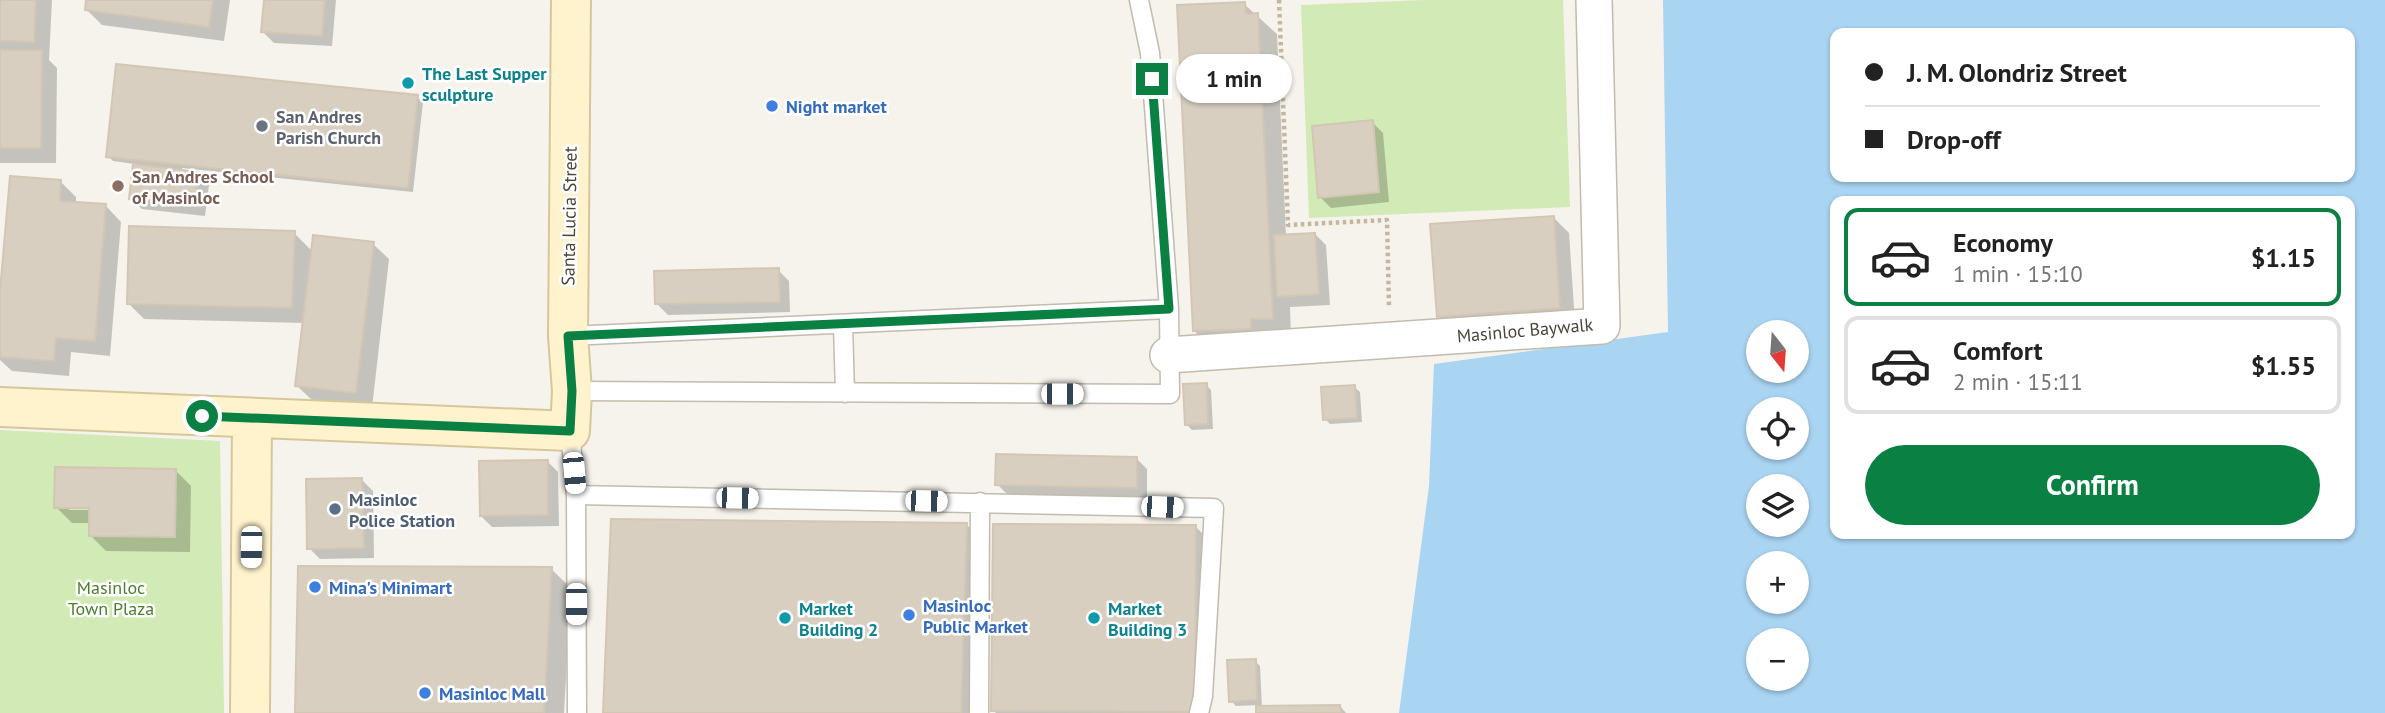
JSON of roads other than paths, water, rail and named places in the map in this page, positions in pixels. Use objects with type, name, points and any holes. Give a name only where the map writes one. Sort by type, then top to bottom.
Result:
[{"type":"street","name":"Santa Lucia Street","points":[[570,431],[572,391],[568,336],[571,0]]},
{"type":"street","name":"Masinloc Baywalk","points":[[1168,355],[1602,326],[1594,0]]},
{"type":"street","points":[[0,407],[570,431]]},
{"type":"street","points":[[250,713],[252,419]]},
{"type":"lane","points":[[572,391],[1170,394],[1169,309],[1150,53],[1139,0]]},
{"type":"lane","points":[[568,336],[1169,309]]},
{"type":"lane","points":[[843,325],[845,393]]},
{"type":"lane","points":[[570,431],[576,495],[577,713]]},
{"type":"lane","points":[[576,495],[1214,509],[1203,696],[1199,713]]},
{"type":"lane","points":[[979,713],[980,502]]},
{"type":"water","points":[[1663,0],[2385,0],[2385,713],[1399,713],[1429,486],[1434,364],[1668,332]]},
{"type":"place","name":"The Last Supper sculpture","points":[[408,83]]},
{"type":"place","name":"Night market","points":[[772,106]]},
{"type":"place","name":"San Andres Parish Church","points":[[262,126]]},
{"type":"place","name":"San Andres School of Masinloc","points":[[118,186]]},
{"type":"place","name":"Masinloc Police Station","points":[[335,509]]},
{"type":"place","name":"Mina's Minimart","points":[[315,587]]},
{"type":"place","name":"Masinloc Public Market","points":[[909,615]]},
{"type":"place","name":"Market Building 2","points":[[785,618]]},
{"type":"place","name":"Market Building 3","points":[[1094,618]]},
{"type":"place","name":"Masinloc Mall","points":[[425,693]]},
{"type":"park label","name":"Masinloc Town Plaza","points":[[111,597]]}]
